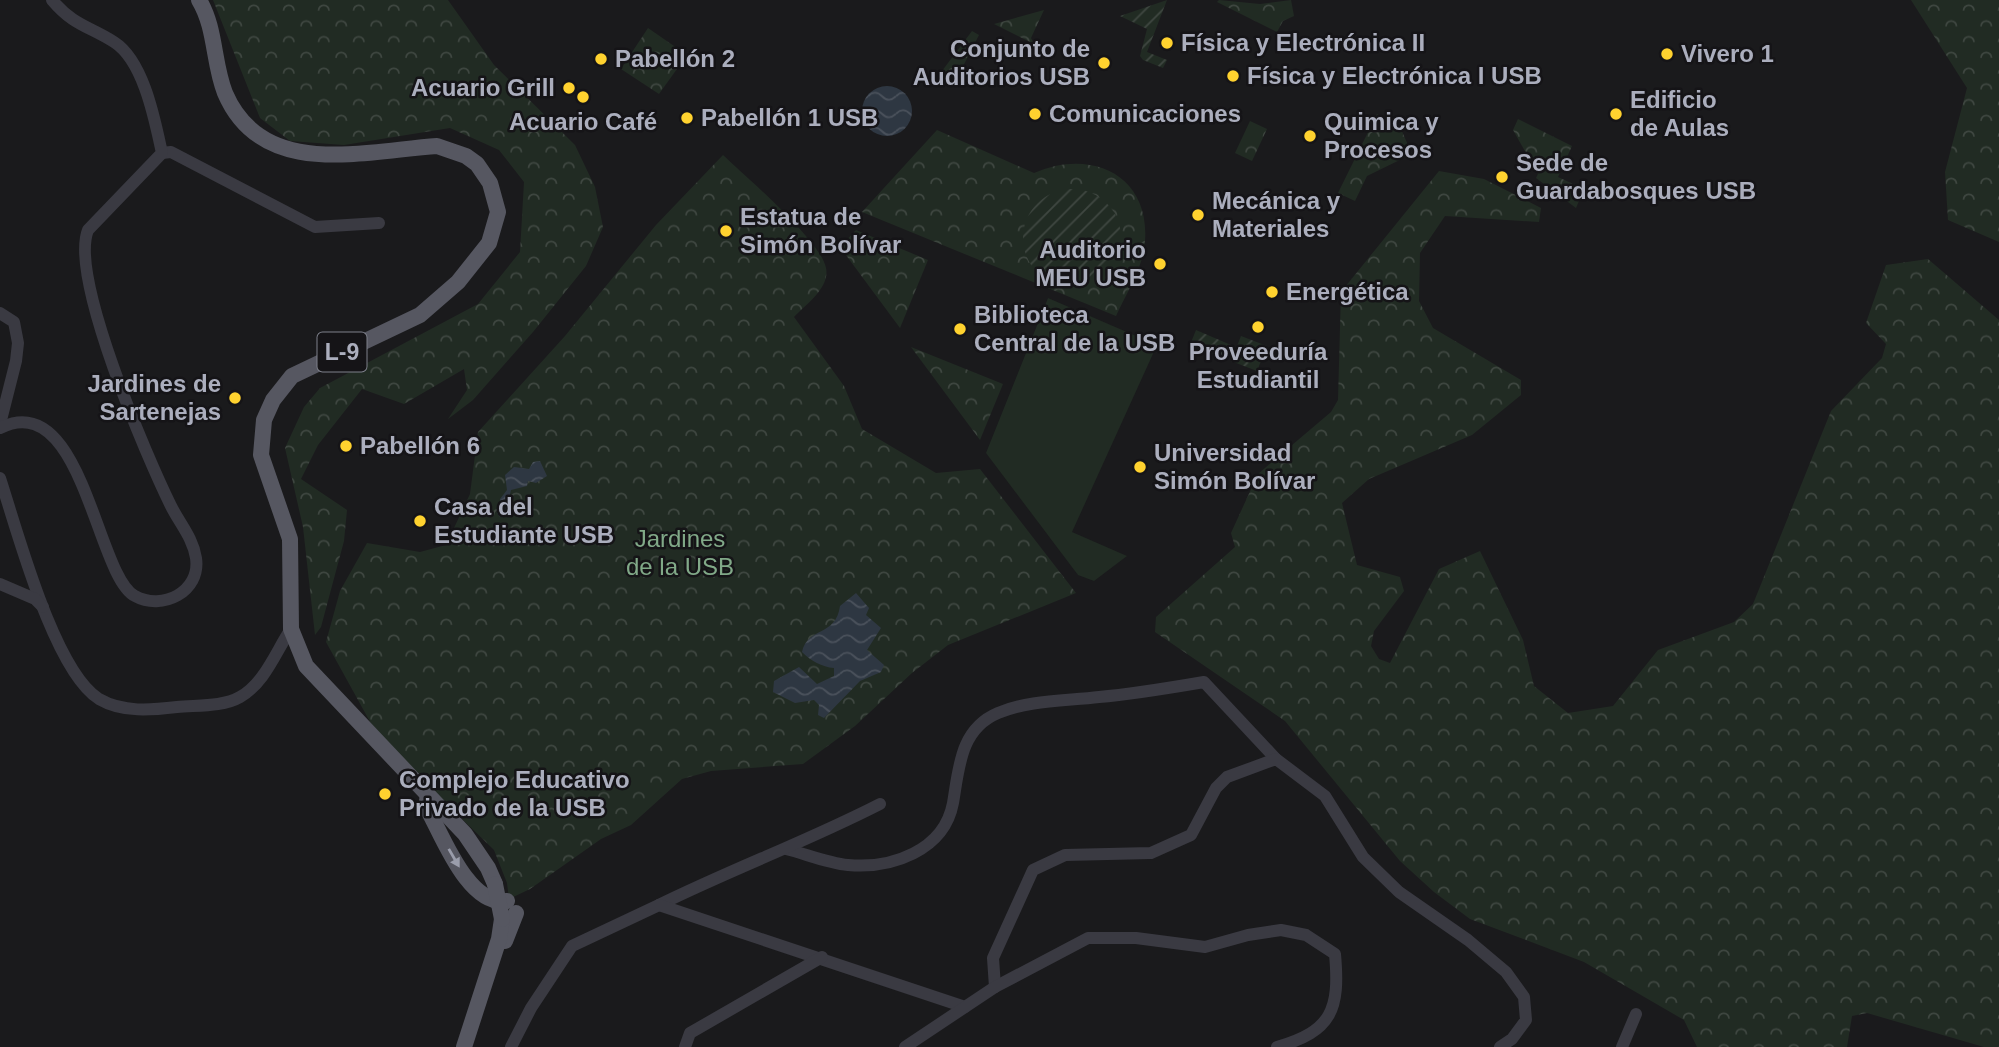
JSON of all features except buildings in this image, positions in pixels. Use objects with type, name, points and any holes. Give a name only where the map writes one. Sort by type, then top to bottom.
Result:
[{"type":"main road","name":"L-9","points":[[199,0],[208,20],[225,93],[243,123],[253,133],[268,142],[306,155],[328,156],[437,146],[451,149],[477,164],[491,183],[497,202],[497,223],[484,252],[442,298],[420,315],[302,369],[273,400],[260,437],[261,455],[290,539],[290,629],[306,666],[427,797],[465,834],[488,868],[495,884],[502,919],[499,939],[464,1047]]},
{"type":"main road","points":[[427,797],[428,810],[470,883],[484,897],[511,907],[489,970]]},
{"type":"street","points":[[52,0],[86,29],[115,42],[133,64],[148,95],[162,153]]},
{"type":"street","points":[[0,426],[12,422],[26,423],[53,436],[85,488],[120,579],[131,595],[152,604],[165,603],[186,588],[196,576],[196,558],[187,533],[172,508],[136,432],[115,376],[93,294],[83,243],[88,230],[162,153],[171,152],[315,227],[379,223]]},
{"type":"street","points":[[0,313],[14,322],[18,343],[0,426]]},
{"type":"street","points":[[0,478],[34,585],[68,664],[98,698],[123,708],[152,710],[218,703],[240,697],[265,674],[290,629]]},
{"type":"street","points":[[0,584],[35,599],[46,609]]},
{"type":"street","points":[[786,849],[846,865],[869,866],[899,860],[921,851],[940,832],[953,806],[965,742],[978,726],[998,713],[1038,704],[1204,682],[1276,759],[1325,796],[1363,857],[1390,883],[1506,972],[1524,997],[1526,1020],[1512,1039],[1500,1047]]},
{"type":"street","points":[[995,987],[993,958],[1033,870],[1065,855],[1151,853],[1191,835],[1216,788],[1227,777],[1276,759]]},
{"type":"street","points":[[511,1047],[531,1008],[572,946],[716,877],[786,849],[880,804]]},
{"type":"street","points":[[659,905],[822,957],[965,1007]]},
{"type":"street","points":[[905,1047],[995,987],[1088,938],[1136,938],[1205,947],[1248,935],[1281,930],[1306,935],[1335,954],[1338,988],[1325,1023],[1306,1038],[1277,1047]]},
{"type":"street","points":[[685,1047],[690,1033],[822,957]]},
{"type":"street","points":[[1622,1047],[1636,1014]]},
{"type":"green space","points":[[213,0],[448,0],[494,65],[575,145],[595,187],[603,227],[586,266],[473,400],[448,419],[467,390],[464,369],[404,404],[362,389],[318,445],[301,479],[347,510],[344,541],[321,627],[315,635],[303,527],[285,448],[304,407],[320,388],[478,304],[520,252],[524,182],[499,150],[450,128],[344,145],[290,141],[260,118]]},
{"type":"green space","points":[[1167,0],[1147,52],[1167,60],[1163,68],[1143,60],[1140,56],[1147,29],[1120,16]]},
{"type":"green space","points":[[1291,0],[1294,16],[1283,21],[1277,32],[1217,2],[1260,4]]},
{"type":"green space","points":[[1911,0],[1999,0],[1999,242],[1948,220],[1945,172],[1967,88]]},
{"type":"green space","points":[[1044,10],[1031,38],[1034,44],[994,24]]},
{"type":"green space","points":[[648,28],[687,55],[659,94],[621,69]]},
{"type":"green space","points":[[972,31],[979,35],[957,78],[942,71]]},
{"type":"green space","points":[[1377,114],[1400,127],[1412,154],[1367,176],[1355,201],[1338,193]]},
{"type":"green space","points":[[1518,119],[1572,146],[1558,177],[1584,189],[1576,208],[1536,178],[1538,174],[1513,130]]},
{"type":"green space","points":[[1250,121],[1267,129],[1252,161],[1235,153]]},
{"type":"green space","points":[[937,130],[1034,173],[1055,166],[1095,166],[1127,183],[1138,199],[1144,218],[1145,241],[1138,270],[1116,316],[862,212]]},
{"type":"green space","name":"Jardines de la USB","points":[[723,155],[797,226],[821,256],[826,275],[821,289],[794,317],[844,386],[862,429],[936,473],[980,469],[1076,593],[948,645],[912,673],[855,726],[803,764],[711,771],[682,779],[631,825],[601,839],[530,889],[509,899],[507,883],[494,850],[379,738],[326,642],[340,591],[367,543],[420,552],[446,545],[470,494],[478,432],[565,336],[656,225]]},
{"type":"green space","points":[[1439,171],[1484,179],[1541,208],[1539,222],[1445,216],[1420,253],[1419,301],[1433,328],[1521,380],[1521,395],[1472,435],[1369,479],[1342,503],[1357,565],[1400,577],[1404,591],[1374,631],[1371,646],[1379,659],[1390,663],[1439,569],[1480,551],[1523,640],[1534,686],[1568,713],[1613,706],[1658,650],[1734,622],[1753,604],[1831,411],[1882,358],[1886,344],[1866,323],[1886,265],[1928,259],[1999,320],[1999,1047],[1984,1047],[1867,1013],[1852,1016],[1847,1047],[1697,1047],[1684,1020],[1584,962],[1470,919],[1434,892],[1400,861],[1285,721],[1155,632],[1156,617],[1235,547],[1231,533],[1258,474],[1331,412],[1338,400],[1341,292]]},
{"type":"green space","points":[[1072,189],[1091,192],[1107,203],[1118,219],[1121,238],[1118,257],[1107,273],[1091,284],[1072,287],[1053,284],[1037,273],[1026,257],[1023,238],[1026,219],[1037,203],[1053,192]]},
{"type":"green space","points":[[856,230],[928,260],[900,328],[840,247]]},
{"type":"green space","points":[[1048,298],[1157,345],[1072,532],[1127,556],[1094,581],[1078,575],[986,453]]},
{"type":"green space","points":[[1196,330],[1231,345],[1225,359],[1190,345]]},
{"type":"green space","points":[[1241,336],[1267,346],[1257,371],[1231,361]]},
{"type":"green space","points":[[911,347],[1003,384],[980,440]]},
{"type":"water","points":[[887,86],[905,93],[912,111],[905,129],[887,136],[869,129],[862,111],[869,93]]},
{"type":"water","points":[[540,461],[547,476],[536,483],[528,481],[527,486],[511,490],[507,507],[500,517],[497,513],[501,505],[500,499],[507,490],[505,475],[514,467],[529,469],[533,462]]},
{"type":"water","points":[[856,593],[869,608],[866,615],[881,628],[867,650],[884,665],[881,672],[860,681],[824,718],[818,715],[819,705],[814,700],[795,703],[773,692],[774,681],[799,667],[817,684],[834,676],[834,668],[817,663],[802,652],[810,638],[833,623],[840,606]]},
{"type":"place","name":"Física y Electrónica II","points":[[1167,43]]},
{"type":"place","name":"Vivero 1","points":[[1667,54]]},
{"type":"place","name":"Pabellón 2","points":[[601,59]]},
{"type":"place","name":"Conjunto de Auditorios USB","points":[[1104,63]]},
{"type":"place","name":"Física y Electrónica I USB","points":[[1233,76]]},
{"type":"place","name":"Acuario Grill","points":[[569,88]]},
{"type":"place","name":"Acuario Café","points":[[583,97]]},
{"type":"place","name":"Comunicaciones","points":[[1035,114]]},
{"type":"place","name":"Edificio de Aulas","points":[[1616,114]]},
{"type":"place","name":"Pabellón 1 USB","points":[[687,118]]},
{"type":"place","name":"Quimica y Procesos","points":[[1310,136]]},
{"type":"place","name":"Sede de Guardabosques USB","points":[[1502,177]]},
{"type":"place","name":"Mecánica y Materiales","points":[[1198,215]]},
{"type":"place","name":"Estatua de Simón Bolívar","points":[[726,231]]},
{"type":"place","name":"Auditorio MEU USB","points":[[1160,264]]},
{"type":"place","name":"Energética","points":[[1272,292]]},
{"type":"place","name":"Proveeduría Estudiantil","points":[[1258,327]]},
{"type":"place","name":"Biblioteca Central de la USB","points":[[960,329]]},
{"type":"place","name":"Jardines de Sartenejas","points":[[235,398]]},
{"type":"place","name":"Pabellón 6","points":[[346,446]]},
{"type":"place","name":"Universidad Simón Bolívar","points":[[1140,467]]},
{"type":"place","name":"Casa del Estudiante USB","points":[[420,521]]},
{"type":"place","name":"Complejo Educativo Privado de la USB","points":[[385,794]]}]
